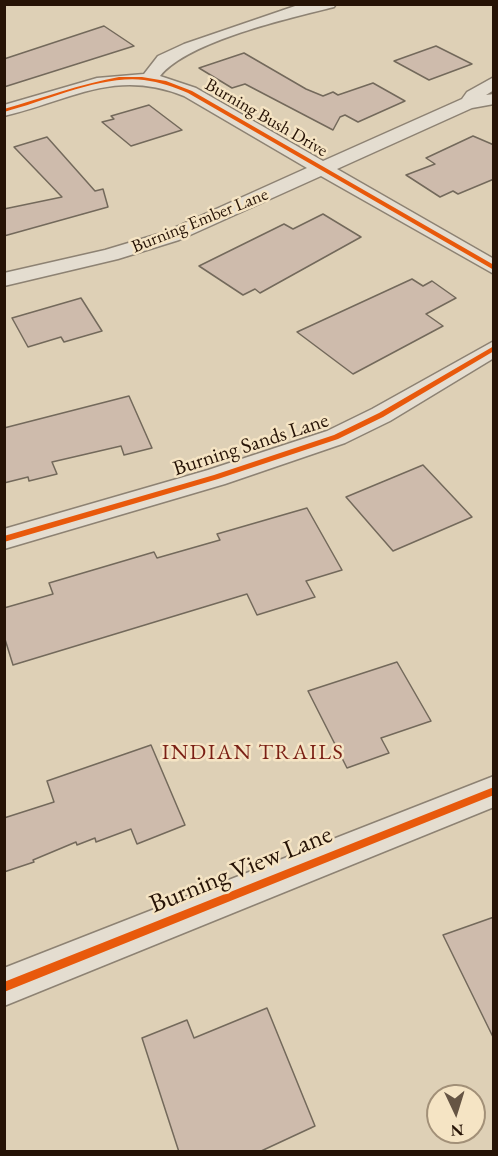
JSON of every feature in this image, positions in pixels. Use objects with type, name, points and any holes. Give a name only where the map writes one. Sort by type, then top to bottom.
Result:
[{"type":"street","points":[[150,77],[159,63],[173,54],[293,8],[329,4]]},
{"type":"street","name":"Burning Bush Drive","points":[[4,111],[99,82],[120,78],[150,77],[190,92],[494,268]]},
{"type":"street","points":[[468,103],[473,96],[494,82]]},
{"type":"street","points":[[468,103],[494,99]]},
{"type":"street","name":"Burning Ember Lane","points":[[4,280],[157,241],[468,103]]},
{"type":"street","name":"Burning Sands Lane","points":[[4,538],[216,477],[336,437],[381,415],[494,348]]},
{"type":"street","name":"Burning View Lane","points":[[4,987],[494,790]]},
{"type":"building","points":[[104,26],[134,46],[4,87],[4,59]]},
{"type":"building","points":[[436,46],[472,64],[429,80],[394,61]]},
{"type":"building","points":[[244,53],[306,89],[323,96],[333,92],[338,95],[373,83],[405,101],[358,122],[345,115],[340,117],[333,130],[245,84],[232,88],[199,68]]},
{"type":"building","points":[[149,105],[182,130],[131,146],[102,122],[114,119],[111,116]]},
{"type":"building","points":[[473,136],[494,145],[494,179],[458,194],[453,191],[440,197],[406,175],[435,164],[426,158]]},
{"type":"building","points":[[47,137],[95,191],[103,189],[108,207],[4,236],[4,209],[62,197],[14,147]]},
{"type":"building","points":[[323,214],[361,237],[260,293],[255,289],[243,295],[199,266],[284,224],[293,229]]},
{"type":"building","points":[[412,279],[423,286],[432,281],[456,298],[426,314],[443,326],[353,374],[297,332]]},
{"type":"building","points":[[81,298],[102,331],[64,342],[61,337],[28,347],[12,318]]},
{"type":"building","points":[[129,396],[152,448],[124,455],[121,446],[52,462],[57,474],[29,481],[28,477],[4,483],[4,428]]},
{"type":"building","points":[[423,465],[472,517],[393,551],[346,497]]},
{"type":"building","points":[[307,508],[342,570],[306,581],[315,597],[257,615],[247,594],[13,665],[4,636],[4,608],[53,594],[49,583],[154,552],[157,558],[220,540],[217,534]]},
{"type":"building","points":[[397,662],[431,721],[381,738],[389,753],[347,768],[308,691]]},
{"type":"building","points":[[151,745],[185,825],[137,844],[131,829],[96,842],[95,838],[77,845],[76,842],[33,860],[34,862],[4,872],[4,818],[54,802],[47,781]]},
{"type":"building","points":[[494,917],[494,1039],[443,935]]},
{"type":"building","points":[[267,1008],[315,1126],[259,1152],[179,1152],[142,1038],[187,1020],[194,1038]]},
{"type":"cycle path","points":[[4,111],[74,89],[119,79],[142,78],[166,82],[190,92],[494,268]]},
{"type":"cycle path","points":[[4,539],[216,477],[336,437],[381,415],[494,348]]},
{"type":"cycle path","points":[[4,987],[494,791]]},
{"type":"district","name":"INDIAN TRAILS","points":[[253,753]]}]
